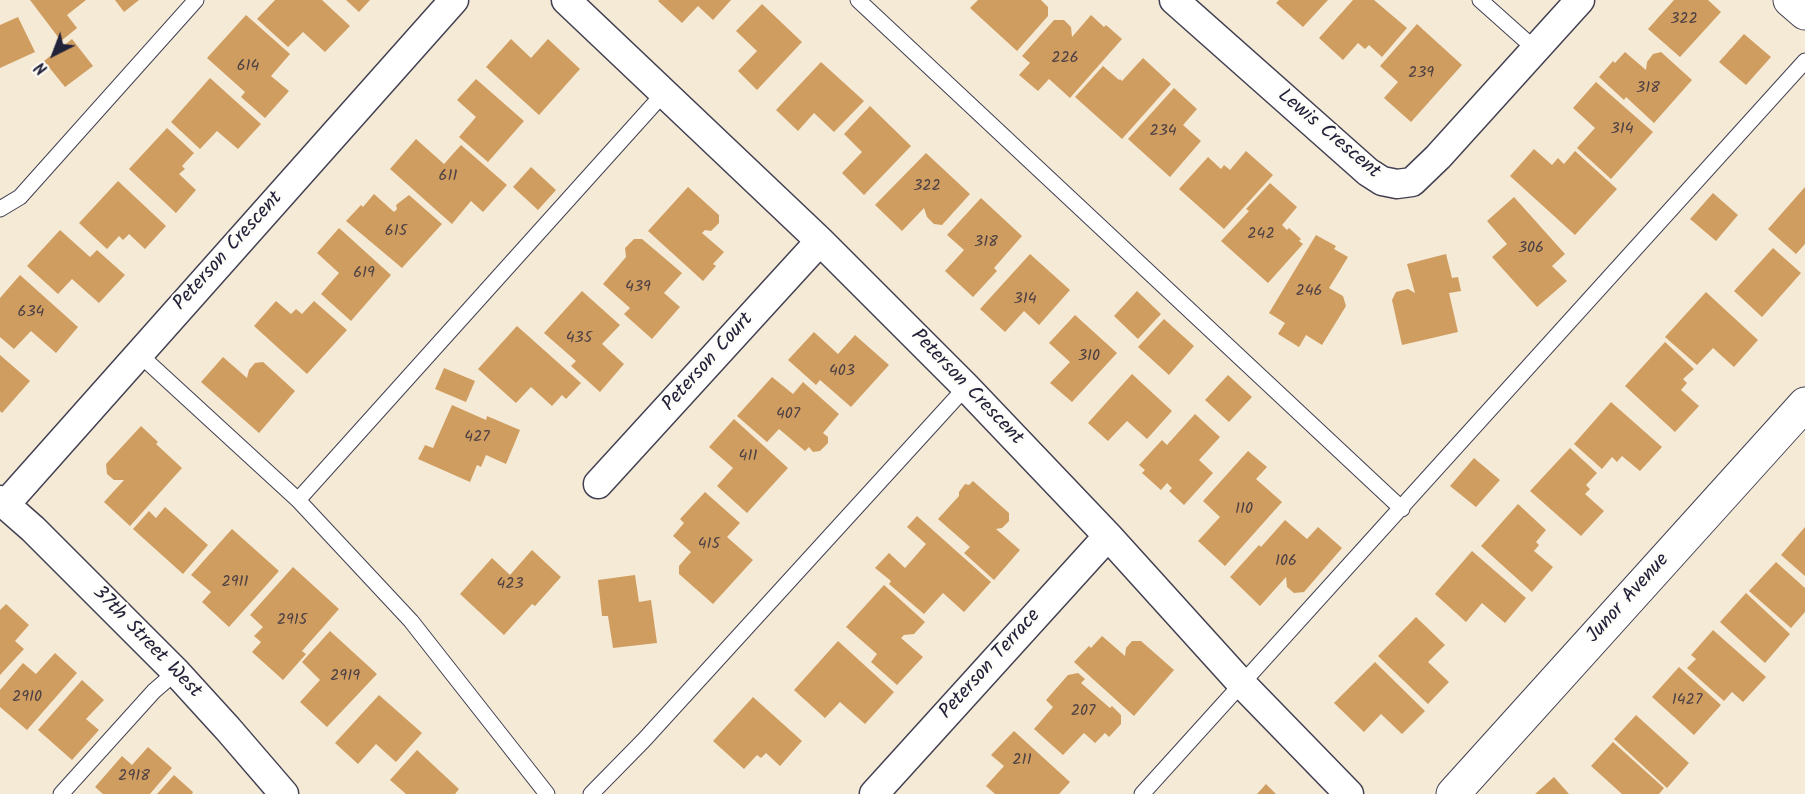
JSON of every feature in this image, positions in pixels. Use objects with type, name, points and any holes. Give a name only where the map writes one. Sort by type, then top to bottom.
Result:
[{"type":"street","name":"Peterson Crescent","points":[[2,503],[139,354],[454,0]]},
{"type":"street","name":"Peterson Crescent","points":[[566,0],[820,241],[966,387],[1108,536],[1242,684],[1348,794]]},
{"type":"street","name":"Lewis Crescent","points":[[1174,0],[1368,172],[1382,181],[1397,184],[1412,182],[1438,157],[1580,0]]},
{"type":"street","points":[[1790,0],[1805,14]]},
{"type":"street","name":"Peterson Court","points":[[598,484],[820,241]]},
{"type":"street","name":"Junor Avenue","points":[[1453,794],[1805,404]]},
{"type":"street","name":"37th Street West","points":[[2,503],[41,537],[176,672],[284,794]]},
{"type":"street","name":"Peterson Terrace","points":[[874,794],[1108,536]]},
{"type":"lane","points":[[0,209],[20,197],[196,0]]},
{"type":"lane","points":[[858,0],[1401,509]]},
{"type":"lane","points":[[1480,0],[1535,49]]},
{"type":"lane","points":[[1142,794],[1805,61]]},
{"type":"lane","points":[[297,500],[664,93]]},
{"type":"lane","points":[[139,354],[297,500],[411,621],[547,794]]},
{"type":"lane","points":[[591,794],[644,740],[966,387]]},
{"type":"lane","points":[[61,794],[154,692],[176,672]]},
{"type":"building","points":[[30,0],[86,0],[67,15],[77,28],[61,41]]},
{"type":"building","points":[[115,0],[139,0],[124,12]]},
{"type":"building","points":[[275,0],[322,0],[350,26],[325,52],[303,32],[288,47],[257,19]]},
{"type":"building","points":[[346,0],[370,0],[359,12]]},
{"type":"building","points":[[659,0],[731,0],[713,20],[698,6],[682,23]]},
{"type":"building","points":[[978,0],[1041,0],[1048,7],[1048,16],[1017,51],[970,8]]},
{"type":"building","points":[[1279,0],[1328,0],[1303,27],[1276,3]]},
{"type":"building","points":[[1353,0],[1374,0],[1407,28],[1382,57],[1369,45],[1365,49],[1358,43],[1343,60],[1319,38]]},
{"type":"building","points":[[1674,0],[1708,0],[1721,12],[1680,57],[1648,29]]},
{"type":"building","points":[[762,4],[802,42],[757,90],[738,71],[757,51],[736,31]]},
{"type":"building","points":[[246,15],[290,54],[271,76],[289,91],[265,118],[241,97],[245,92],[207,58]]},
{"type":"building","points":[[1091,15],[1122,39],[1070,98],[1049,79],[1038,91],[1019,75],[1030,63],[1022,56],[1054,20],[1064,20],[1071,27],[1072,37]]},
{"type":"building","points":[[18,17],[35,52],[0,68],[0,25]]},
{"type":"building","points":[[1417,24],[1462,65],[1411,122],[1384,98],[1398,82],[1380,66]]},
{"type":"building","points":[[1744,34],[1771,57],[1746,85],[1719,62]]},
{"type":"building","points":[[72,39],[93,66],[65,87],[44,61]]},
{"type":"building","points":[[511,39],[531,58],[548,39],[580,69],[539,115],[486,67]]},
{"type":"building","points":[[1625,52],[1646,70],[1647,62],[1653,54],[1661,52],[1692,80],[1654,123],[1626,97],[1624,100],[1599,77],[1613,61],[1615,63]]},
{"type":"building","points":[[1143,58],[1171,84],[1122,139],[1075,97],[1103,66],[1122,81]]},
{"type":"building","points":[[821,62],[864,101],[834,132],[814,113],[798,131],[776,110]]},
{"type":"building","points":[[210,78],[261,124],[238,149],[217,131],[200,149],[171,122]]},
{"type":"building","points":[[476,79],[524,121],[488,162],[459,137],[476,117],[457,100]]},
{"type":"building","points":[[1596,82],[1653,132],[1611,179],[1577,148],[1595,128],[1573,108]]},
{"type":"building","points":[[1174,88],[1197,109],[1183,125],[1201,141],[1170,177],[1128,139]]},
{"type":"building","points":[[870,106],[911,146],[864,195],[842,173],[862,152],[844,134]]},
{"type":"building","points":[[167,128],[194,153],[182,166],[185,169],[179,174],[196,190],[176,213],[129,169]]},
{"type":"building","points":[[416,139],[444,164],[461,145],[507,185],[483,212],[471,201],[452,224],[390,169]]},
{"type":"building","points":[[1534,149],[1552,165],[1558,158],[1564,164],[1575,151],[1617,189],[1575,235],[1510,176]]},
{"type":"building","points":[[1246,151],[1273,175],[1224,229],[1179,189],[1208,157],[1221,169],[1224,165],[1230,170]]},
{"type":"building","points":[[926,153],[970,194],[942,225],[934,224],[927,217],[924,208],[902,231],[875,205]]},
{"type":"building","points":[[531,167],[556,190],[538,210],[513,187]]},
{"type":"building","points":[[118,181],[166,226],[145,249],[129,234],[123,240],[119,236],[107,249],[79,223]]},
{"type":"building","points":[[1270,183],[1297,207],[1282,225],[1287,230],[1289,228],[1303,244],[1268,283],[1221,241],[1249,211],[1246,209]]},
{"type":"building","points":[[688,187],[719,215],[719,223],[711,231],[705,230],[702,233],[724,252],[713,264],[716,266],[703,281],[648,231]]},
{"type":"building","points":[[1805,187],[1805,244],[1796,254],[1768,229]]},
{"type":"building","points":[[1713,193],[1738,215],[1716,241],[1690,219]]},
{"type":"building","points":[[374,194],[394,212],[397,209],[396,205],[409,195],[442,224],[402,268],[346,221]]},
{"type":"building","points":[[1514,197],[1565,254],[1552,266],[1567,281],[1537,307],[1492,257],[1507,244],[1487,221]]},
{"type":"building","points":[[981,198],[1022,236],[994,268],[997,271],[973,297],[945,271],[964,250],[947,235]]},
{"type":"building","points":[[339,228],[391,275],[351,321],[321,294],[339,273],[317,253]]},
{"type":"building","points":[[60,230],[90,257],[97,250],[125,275],[99,303],[72,279],[58,294],[27,266]]},
{"type":"building","points":[[1316,235],[1336,246],[1334,249],[1348,257],[1329,288],[1343,296],[1346,306],[1322,345],[1306,335],[1299,347],[1278,334],[1285,323],[1269,313]]},
{"type":"building","points":[[634,239],[642,239],[682,273],[664,293],[680,307],[652,339],[624,314],[630,308],[603,284],[626,257],[625,248]]},
{"type":"building","points":[[1773,248],[1801,273],[1762,317],[1734,291]]},
{"type":"building","points":[[1030,254],[1070,290],[1039,325],[1024,311],[1005,332],[980,309]]},
{"type":"building","points":[[1446,254],[1452,278],[1458,277],[1461,291],[1449,293],[1458,332],[1402,345],[1392,300],[1396,292],[1408,289],[1415,293],[1407,264]]},
{"type":"building","points":[[20,275],[78,327],[56,353],[31,331],[14,349],[0,337],[0,298]]},
{"type":"building","points":[[582,291],[620,325],[602,344],[624,364],[600,392],[571,366],[576,361],[544,333]]},
{"type":"building","points":[[1137,291],[1161,314],[1138,339],[1114,316]]},
{"type":"building","points":[[1706,292],[1758,340],[1734,367],[1713,348],[1697,365],[1665,337]]},
{"type":"building","points":[[276,301],[291,314],[296,309],[302,314],[314,301],[347,330],[307,374],[254,326]]},
{"type":"building","points":[[1075,315],[1117,353],[1072,402],[1050,383],[1070,362],[1049,343]]},
{"type":"building","points":[[1164,319],[1194,346],[1169,375],[1138,347]]},
{"type":"building","points":[[517,326],[581,383],[566,399],[562,395],[552,406],[531,387],[516,403],[478,369]]},
{"type":"building","points":[[814,332],[838,354],[855,335],[889,365],[851,407],[820,380],[816,385],[788,360]]},
{"type":"building","points":[[1665,342],[1694,369],[1683,379],[1687,383],[1681,390],[1699,406],[1675,432],[1625,386]]},
{"type":"building","points":[[0,355],[30,381],[2,413],[0,411]]},
{"type":"building","points":[[223,357],[247,378],[249,370],[255,363],[263,362],[295,391],[259,433],[201,382]]},
{"type":"building","points":[[444,368],[475,381],[466,402],[435,389]]},
{"type":"building","points":[[1132,374],[1172,411],[1147,439],[1127,421],[1108,441],[1088,423]]},
{"type":"building","points":[[1228,375],[1252,397],[1229,422],[1205,400]]},
{"type":"building","points":[[772,377],[793,394],[803,382],[839,414],[823,433],[828,437],[828,443],[820,451],[813,452],[809,447],[805,451],[779,429],[767,442],[737,416]]},
{"type":"building","points":[[1611,402],[1662,447],[1640,471],[1622,456],[1617,462],[1612,457],[1602,469],[1574,444]]},
{"type":"building","points":[[452,405],[486,420],[487,416],[520,430],[506,464],[486,455],[481,467],[477,465],[470,482],[418,459],[425,445],[433,448]]},
{"type":"building","points":[[1195,414],[1220,437],[1199,460],[1213,473],[1184,505],[1169,491],[1172,488],[1167,483],[1161,490],[1142,473],[1145,470],[1139,465],[1162,440],[1167,445]]},
{"type":"building","points":[[734,419],[788,468],[747,513],[717,486],[733,468],[709,447]]},
{"type":"building","points":[[141,426],[158,442],[156,444],[182,468],[130,526],[104,502],[124,480],[114,480],[107,474],[106,464]]},
{"type":"building","points":[[1570,448],[1597,473],[1586,485],[1590,489],[1585,494],[1604,511],[1581,536],[1530,491]]},
{"type":"building","points":[[1248,451],[1267,467],[1256,479],[1282,502],[1225,566],[1198,541],[1220,517],[1203,501]]},
{"type":"building","points":[[1474,458],[1500,480],[1476,507],[1450,486]]},
{"type":"building","points":[[973,481],[1009,513],[1009,521],[1002,528],[996,529],[1020,550],[994,580],[964,553],[970,547],[938,519],[959,496],[965,484],[969,485]]},
{"type":"building","points":[[705,492],[740,523],[727,537],[753,560],[713,604],[679,574],[679,566],[691,552],[673,536],[684,523],[680,519]]},
{"type":"building","points":[[1518,504],[1546,530],[1536,542],[1539,545],[1534,551],[1553,567],[1532,592],[1481,546]]},
{"type":"building","points":[[165,507],[208,545],[183,574],[133,529],[149,511],[156,518]]},
{"type":"building","points":[[917,516],[991,582],[964,612],[943,593],[924,614],[889,584],[891,581],[875,568],[889,553],[905,568],[926,544],[907,527]]},
{"type":"building","points":[[1285,520],[1307,539],[1318,527],[1342,548],[1304,592],[1294,593],[1287,587],[1286,577],[1260,606],[1230,577]]},
{"type":"building","points":[[1805,527],[1805,576],[1781,555]]},
{"type":"building","points":[[232,529],[279,571],[229,627],[202,602],[211,592],[191,575]]},
{"type":"building","points":[[532,550],[561,577],[504,635],[460,594],[492,558],[510,575]]},
{"type":"building","points":[[1472,551],[1526,598],[1505,623],[1482,603],[1466,622],[1435,594]]},
{"type":"building","points":[[1776,562],[1805,588],[1805,612],[1791,628],[1749,591]]},
{"type":"building","points":[[293,567],[339,609],[302,651],[306,654],[283,680],[252,652],[261,642],[254,636],[263,627],[250,615]]},
{"type":"building","points":[[635,575],[639,602],[651,600],[657,643],[613,648],[608,616],[602,616],[598,580]]},
{"type":"building","points":[[884,585],[925,622],[914,634],[904,635],[901,638],[923,657],[897,685],[871,662],[877,654],[846,627]]},
{"type":"building","points":[[1746,593],[1790,634],[1765,663],[1720,622]]},
{"type":"building","points":[[6,604],[29,625],[15,641],[24,649],[0,675],[0,610]]},
{"type":"building","points":[[1416,617],[1445,645],[1428,662],[1449,682],[1428,704],[1378,656]]},
{"type":"building","points":[[1713,630],[1766,677],[1743,702],[1732,692],[1724,701],[1687,668],[1696,659],[1691,655]]},
{"type":"building","points":[[330,631],[377,674],[327,727],[300,702],[320,680],[302,662]]},
{"type":"building","points":[[1102,636],[1125,656],[1126,648],[1132,641],[1141,641],[1174,670],[1134,716],[1074,662]]},
{"type":"building","points":[[838,641],[894,692],[865,724],[840,702],[825,718],[794,690]]},
{"type":"building","points":[[55,653],[77,673],[27,730],[0,707],[0,690],[23,663],[36,674]]},
{"type":"building","points":[[1375,662],[1425,711],[1402,734],[1381,714],[1364,732],[1334,703]]},
{"type":"building","points":[[1679,667],[1721,705],[1694,735],[1652,697]]},
{"type":"building","points":[[1078,673],[1085,679],[1081,683],[1121,715],[1121,724],[1109,737],[1105,733],[1095,743],[1084,733],[1063,755],[1034,729],[1053,707],[1046,700],[1068,675]]},
{"type":"building","points":[[82,680],[104,700],[86,719],[99,730],[72,760],[38,730]]},
{"type":"building","points":[[379,695],[422,733],[396,762],[376,744],[358,764],[335,743]]},
{"type":"building","points":[[753,697],[802,741],[780,766],[766,753],[761,758],[757,755],[744,769],[713,741]]},
{"type":"building","points":[[1636,715],[1689,763],[1667,788],[1614,739]]},
{"type":"building","points":[[1014,731],[1070,782],[1059,794],[995,794],[986,786],[1004,766],[991,755]]},
{"type":"building","points":[[1613,742],[1664,788],[1659,794],[1622,794],[1591,766]]},
{"type":"building","points":[[148,747],[172,768],[150,794],[103,794],[95,787],[122,756],[132,765]]},
{"type":"building","points":[[417,750],[459,789],[455,794],[406,794],[390,780]]},
{"type":"building","points":[[174,775],[193,792],[192,794],[157,794]]},
{"type":"building","points":[[1554,777],[1569,794],[1535,794]]},
{"type":"building","points":[[1266,784],[1276,794],[1257,794]]}]
